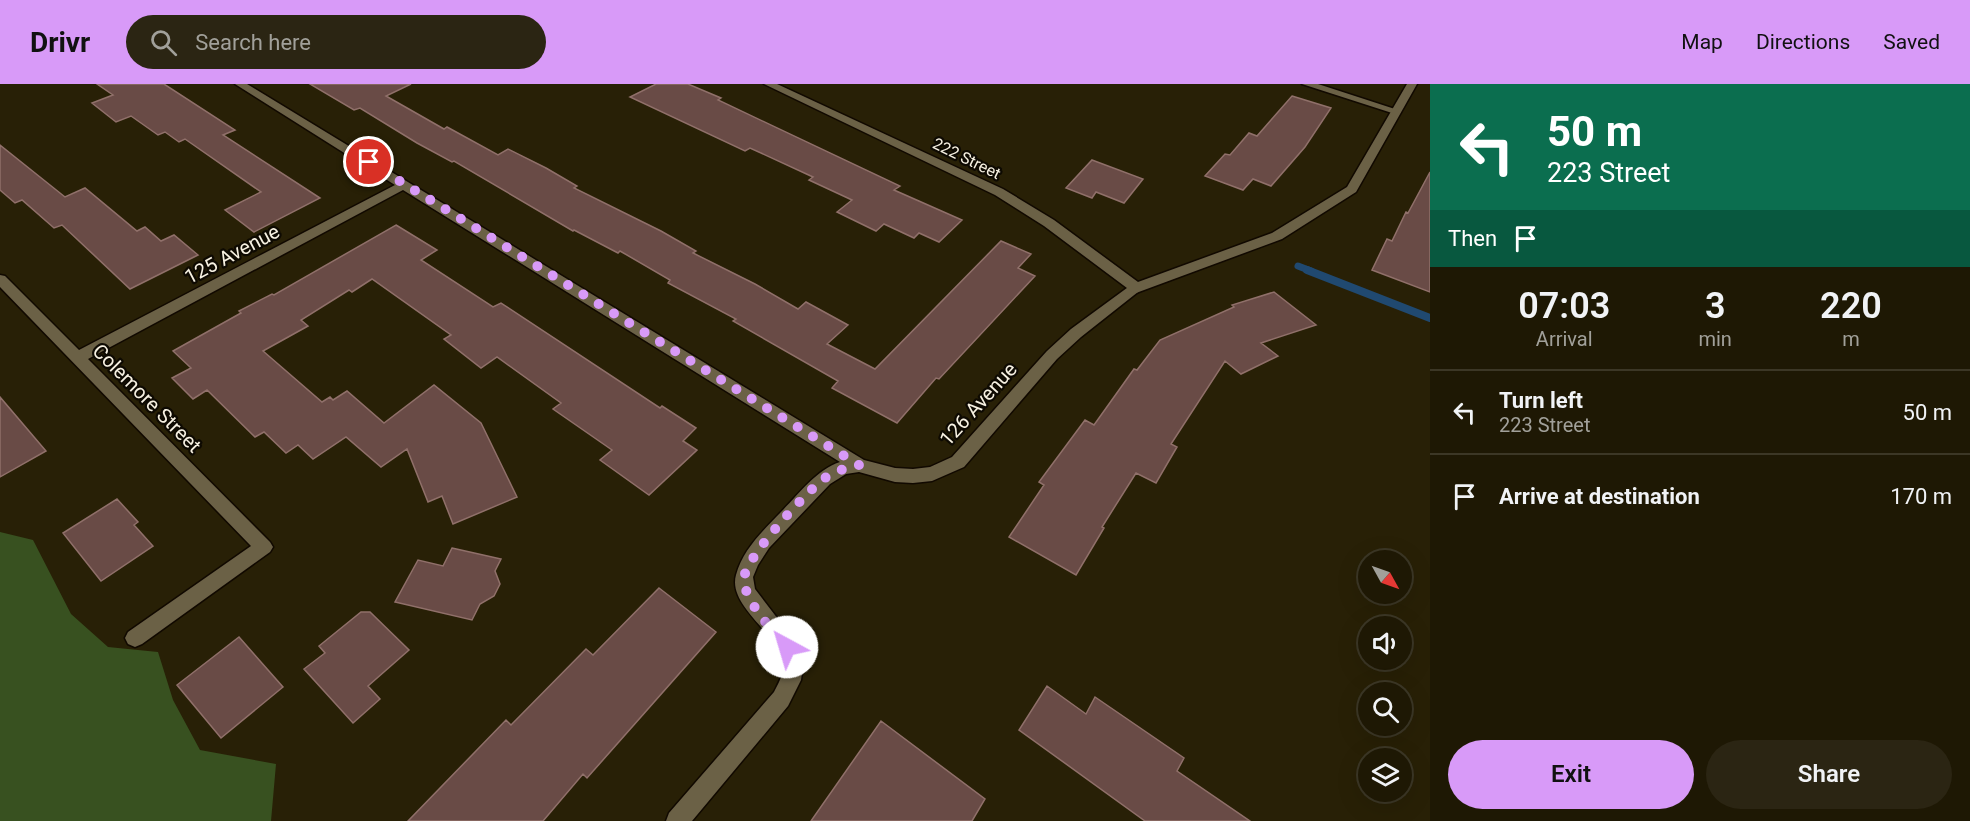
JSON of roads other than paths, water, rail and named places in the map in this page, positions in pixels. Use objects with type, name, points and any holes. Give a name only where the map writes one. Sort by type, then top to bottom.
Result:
[{"type":"street","name":"126 Avenue","points":[[240,84],[859,465],[895,475],[913,476],[932,474],[958,462],[1052,355],[1076,333],[1136,288],[1277,236],[1352,189],[1412,84]]},
{"type":"street","name":"222 Street","points":[[769,84],[999,192],[1049,223],[1136,288]]},
{"type":"street","points":[[1307,84],[1396,111]]},
{"type":"street","name":"125 Avenue","points":[[77,357],[405,184]]},
{"type":"street","name":"Colemore Street","points":[[0,279],[264,547],[135,638]]},
{"type":"street","points":[[677,821],[781,699],[791,680],[793,665],[787,647],[746,592],[744,577],[750,561],[763,543],[824,479],[842,468],[859,465]]},
{"type":"waterway","points":[[1298,266],[1311,271]]},
{"type":"waterway","points":[[1307,270],[1430,318]]}]
